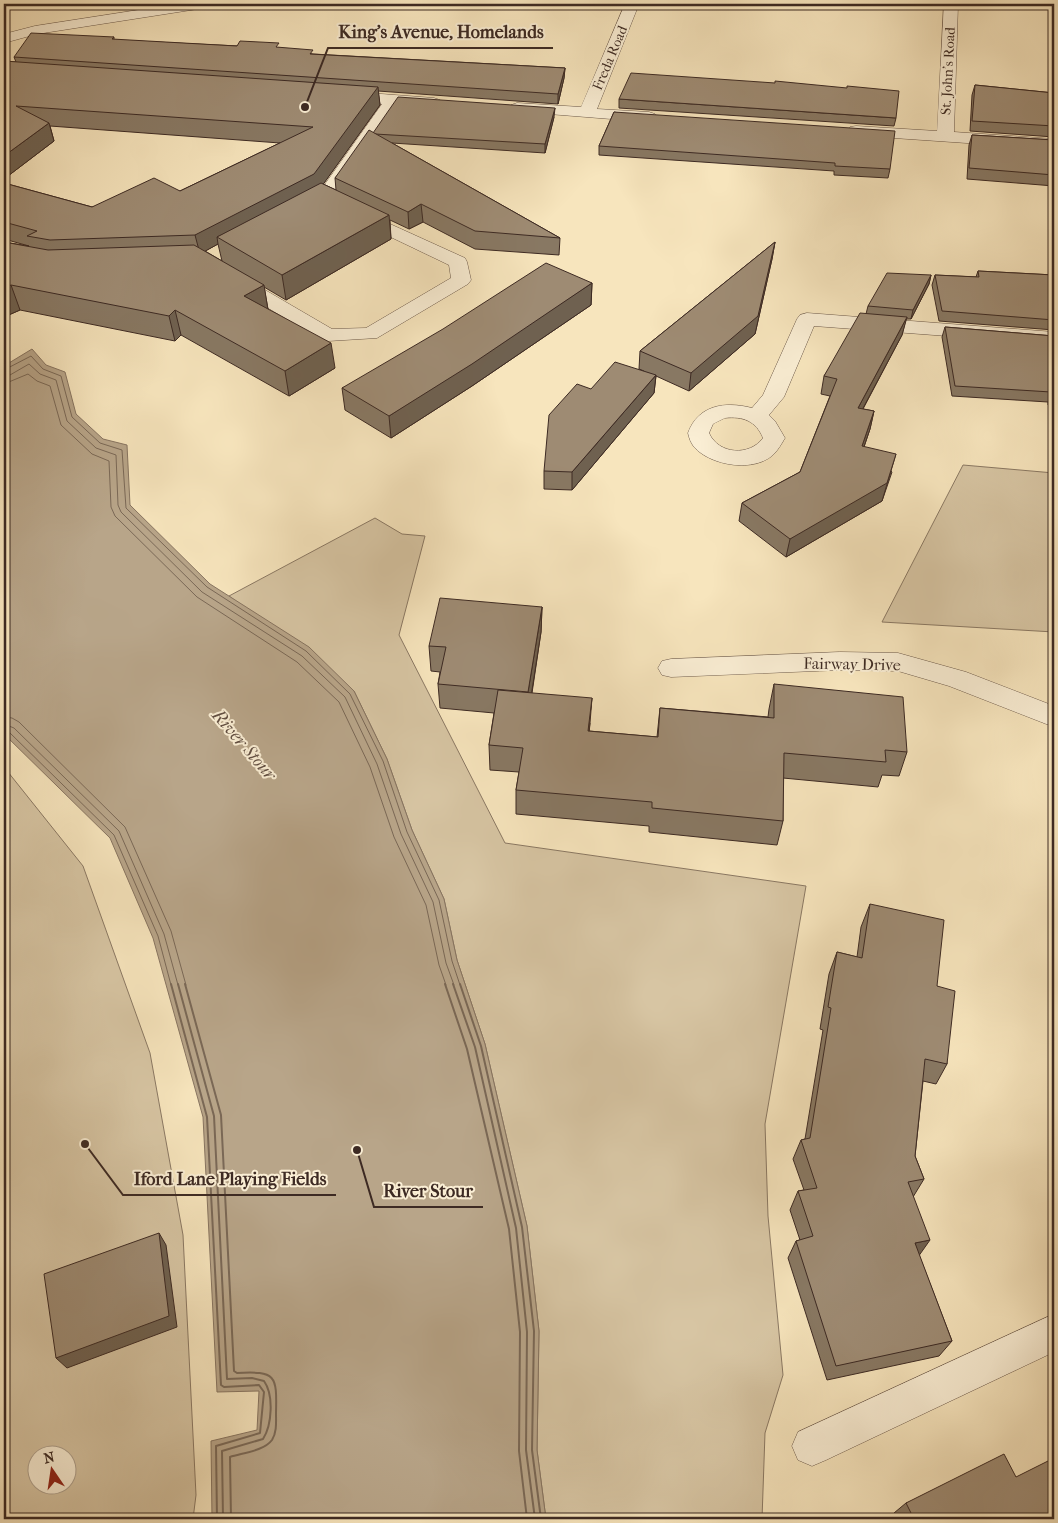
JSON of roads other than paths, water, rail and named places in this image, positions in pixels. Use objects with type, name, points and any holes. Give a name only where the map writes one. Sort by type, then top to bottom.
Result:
[{"type":"street","points":[[4,38],[35,30],[204,4]]},
{"type":"street","name":"Freda Road","points":[[587,113],[632,4]]},
{"type":"street","name":"St. John's Road","points":[[945,137],[951,4]]},
{"type":"street","points":[[324,95],[451,104]]},
{"type":"street","points":[[290,217],[324,198],[393,100]]},
{"type":"street","points":[[500,107],[666,118]]},
{"type":"street","points":[[835,130],[1054,144]]},
{"type":"street","points":[[221,272],[328,335],[370,334],[461,280],[458,262],[324,198]]},
{"type":"street","points":[[756,416],[773,397],[807,319],[1054,338]]},
{"type":"street","name":"Fairway Drive","points":[[671,668],[840,661],[898,662],[957,679],[1054,717]]},
{"type":"street","points":[[812,1446],[1054,1333]]},
{"type":"water","points":[[32,349],[46,365],[65,372],[76,414],[103,439],[127,445],[130,505],[210,584],[309,647],[354,691],[387,759],[412,830],[444,899],[457,960],[485,1044],[527,1226],[539,1331],[537,1450],[546,1519],[212,1519],[211,1441],[257,1430],[259,1391],[217,1392],[203,1117],[153,938],[110,838],[4,734],[4,366]]},
{"type":"place","name":"King's Avenue, Homelands","points":[[305,107]]},
{"type":"place","name":"Iford Lane Playing Fields","points":[[85,1144]]},
{"type":"place","name":"River Stour","points":[[357,1150]]}]
